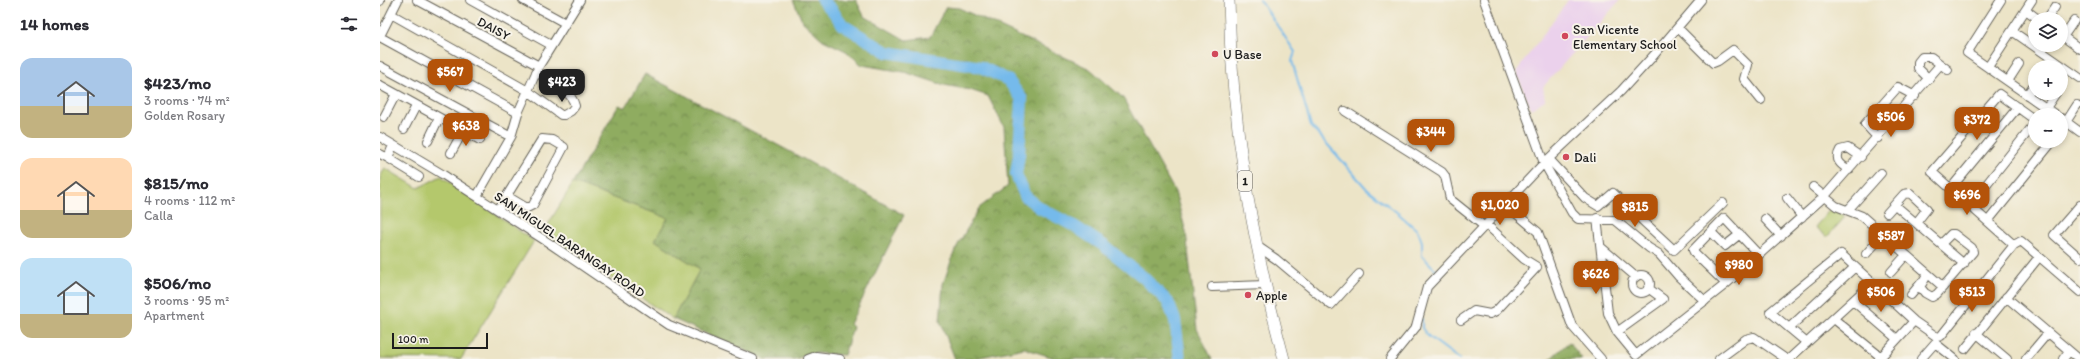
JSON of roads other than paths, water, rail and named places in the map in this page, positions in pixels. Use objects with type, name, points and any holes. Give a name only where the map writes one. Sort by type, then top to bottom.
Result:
[{"type":"highway","name":"1","points":[[1229,0],[1233,87],[1248,205],[1264,285],[1284,359]]},
{"type":"street","points":[[398,0],[380,36],[518,113]]},
{"type":"street","name":"DAISY","points":[[417,0],[537,69],[563,89],[573,99],[574,108],[567,114],[561,114],[528,91]]},
{"type":"street","points":[[470,0],[551,45]]},
{"type":"street","points":[[523,0],[565,23]]},
{"type":"street","points":[[477,196],[511,137],[518,113],[537,69],[579,0]]},
{"type":"street","points":[[1390,359],[1416,328],[1427,287],[1546,161],[1621,91],[1678,28],[1700,0]]},
{"type":"street","points":[[2001,0],[1967,53],[2046,108],[2051,100]]},
{"type":"street","points":[[1988,67],[2032,0]]},
{"type":"street","points":[[1485,1],[1546,161],[1572,213],[1578,219],[1597,218],[1615,220],[1649,248],[1659,254],[1678,276],[1705,301]]},
{"type":"street","points":[[2052,12],[2055,8]]},
{"type":"street","points":[[391,14],[528,91]]},
{"type":"street","points":[[2068,28],[2074,21]]},
{"type":"street","points":[[1678,28],[1713,63],[1733,50],[1737,52],[1748,65],[1744,79],[1761,100]]},
{"type":"street","points":[[2012,31],[2080,78]]},
{"type":"street","points":[[2068,40],[2080,49]]},
{"type":"street","points":[[1929,79],[1919,70],[1917,65],[1919,59],[1928,56],[1948,70]]},
{"type":"street","points":[[1597,218],[1602,248],[1608,313],[1617,332],[1636,355],[1726,284],[1824,197],[1915,96],[1940,64]]},
{"type":"street","points":[[2008,81],[2019,64]]},
{"type":"street","points":[[380,66],[511,137]]},
{"type":"street","points":[[380,85],[480,140]]},
{"type":"street","points":[[1878,138],[1865,124],[1893,92],[1898,87],[1915,96]]},
{"type":"street","points":[[384,117],[396,94]]},
{"type":"street","points":[[2014,245],[1932,172],[1998,94],[2028,115]]},
{"type":"street","points":[[2068,114],[2076,105]]},
{"type":"street","points":[[404,129],[416,106]]},
{"type":"street","points":[[1951,188],[2018,107]]},
{"type":"street","points":[[1345,111],[1442,172],[1445,176],[1450,200],[1486,226],[1524,259],[1537,267],[1496,311],[1490,314],[1474,311],[1461,320]]},
{"type":"street","points":[[428,141],[439,118]]},
{"type":"street","points":[[2068,124],[2080,132]]},
{"type":"street","points":[[451,153],[463,131]]},
{"type":"street","points":[[1970,205],[2028,132]]},
{"type":"street","name":"SAN MIGUEL BARANGAY ROAD","points":[[380,137],[477,196],[670,325],[753,359]]},
{"type":"street","points":[[498,210],[542,139],[552,140],[564,147],[564,150],[533,205],[528,208],[507,196]]},
{"type":"street","points":[[393,145],[384,156],[419,177]]},
{"type":"street","points":[[1848,170],[1838,161],[1837,155],[1840,150],[1848,148],[1861,157]]},
{"type":"street","points":[[1988,221],[2047,148]]},
{"type":"street","points":[[1546,161],[1585,198],[1598,206],[1613,193],[1674,250],[1723,203]]},
{"type":"street","points":[[1848,210],[1881,173]]},
{"type":"street","points":[[1813,187],[1836,206],[1862,216],[1943,287]]},
{"type":"street","points":[[1887,213],[1904,194],[1910,193],[1927,209],[1916,223]]},
{"type":"street","points":[[1787,198],[1802,217]]},
{"type":"street","points":[[1506,205],[1538,232],[1572,326],[1601,359]]},
{"type":"street","points":[[1895,205],[1964,264]]},
{"type":"street","points":[[2080,205],[2054,235],[2080,258]]},
{"type":"street","points":[[1726,284],[1694,252],[1694,247],[1724,218],[1759,256]]},
{"type":"street","points":[[1765,219],[1781,236]]},
{"type":"street","points":[[1711,232],[1725,246],[1740,234]]},
{"type":"street","points":[[1921,283],[1921,290],[1932,296],[1943,287],[1973,253],[1972,248],[1952,233],[1941,244]]},
{"type":"street","points":[[1866,254],[1883,235]]},
{"type":"street","points":[[1807,343],[1770,312],[1841,254],[1914,321],[1937,337],[1941,336],[2014,245],[2021,241],[2024,242],[2080,292]]},
{"type":"street","points":[[1257,246],[1276,259],[1331,305],[1359,274]]},
{"type":"street","points":[[1602,248],[1636,277],[1642,276],[1647,278],[1649,283],[1648,288],[1642,293],[1636,292],[1632,284],[1636,277]]},
{"type":"street","points":[[1891,272],[1906,255]]},
{"type":"street","points":[[1965,349],[1976,333],[2039,257]]},
{"type":"street","points":[[1789,328],[1855,267]]},
{"type":"street","points":[[1911,295],[1928,274]]},
{"type":"street","points":[[1789,359],[1872,283]]},
{"type":"street","points":[[1212,288],[1264,285]]},
{"type":"street","points":[[1617,332],[1663,299],[1648,288]]},
{"type":"street","points":[[2006,297],[2078,359]]},
{"type":"street","points":[[1853,301],[1897,339]]},
{"type":"street","points":[[1834,319],[1880,358],[1914,321]]},
{"type":"street","points":[[1976,333],[2007,359]]},
{"type":"street","points":[[2026,359],[2048,333]]},
{"type":"street","points":[[1720,359],[1746,339],[1754,337],[1786,359]]},
{"type":"street","points":[[1921,359],[1936,343],[1955,359]]},
{"type":"street","points":[[2063,359],[2069,351]]},
{"type":"street","points":[[808,359],[816,356],[840,359]]},
{"type":"waterway","points":[[822,0],[832,10],[843,25],[887,52],[981,67],[1008,80],[1022,99],[1019,155],[1016,174],[1025,196],[1040,208],[1074,226],[1103,245],[1143,277],[1168,302],[1175,320],[1180,359]]},
{"type":"waterway","points":[[1260,0],[1295,52],[1292,61],[1311,126],[1367,189],[1418,231],[1422,242],[1422,256],[1438,272]]},
{"type":"waterway","points":[[1422,319],[1422,328],[1428,336],[1459,359]]},
{"type":"place","name":"San Vicente Elementary School","points":[[1565,36]]},
{"type":"place","name":"U Base","points":[[1215,54]]},
{"type":"place","name":"Dali","points":[[1566,157]]},
{"type":"place","name":"Apple","points":[[1248,295]]}]
